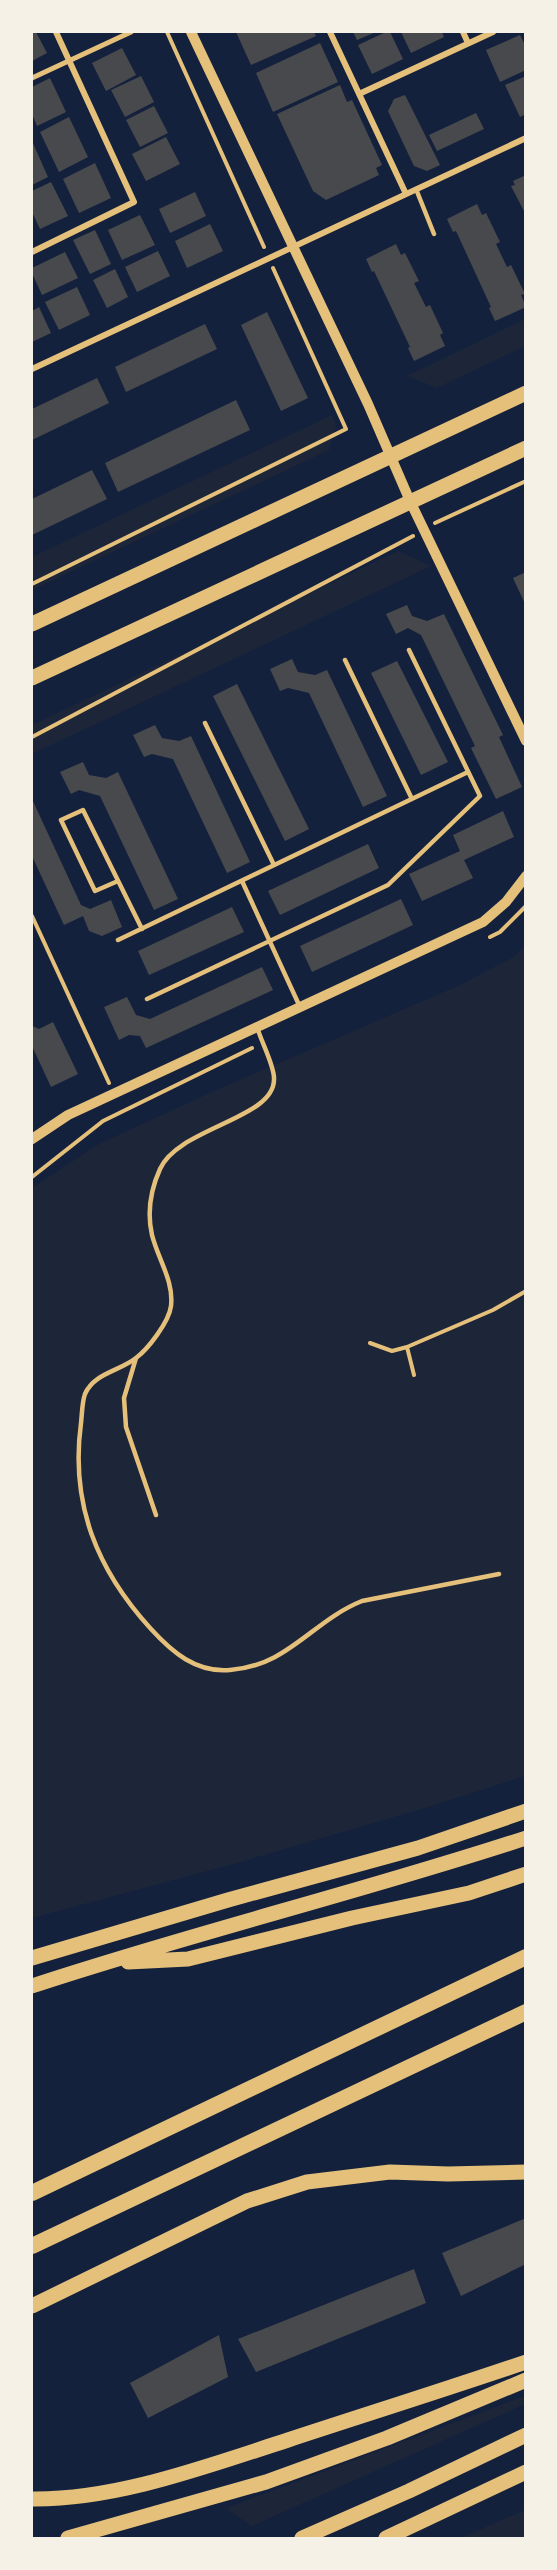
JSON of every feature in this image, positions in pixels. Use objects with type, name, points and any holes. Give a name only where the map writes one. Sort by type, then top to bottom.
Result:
[{"type":"highway","points":[[32,2193],[525,1957]]},
{"type":"highway","points":[[32,2246],[525,2013]]},
{"type":"main road","points":[[32,624],[525,393]]},
{"type":"main road","points":[[32,678],[525,448]]},
{"type":"main road","points":[[32,1958],[228,1900],[418,1848],[525,1811]]},
{"type":"main road","points":[[32,1986],[101,1963],[429,1870],[525,1838]]},
{"type":"main road","points":[[101,1963],[188,1959],[352,1918],[469,1893],[525,1874]]},
{"type":"main road","points":[[32,2306],[247,2201],[307,2182],[390,2172],[448,2174],[525,2172]]},
{"type":"main road","points":[[32,2499],[79,2496],[194,2470],[525,2362]]},
{"type":"main road","points":[[68,2538],[266,2482],[387,2438],[525,2380]]},
{"type":"main road","points":[[302,2538],[409,2491],[525,2435]]},
{"type":"main road","points":[[386,2538],[525,2472]]},
{"type":"street","points":[[32,252],[135,202],[56,32]]},
{"type":"street","points":[[32,78],[131,32]]},
{"type":"street","points":[[192,32],[368,404],[410,501],[525,741]]},
{"type":"street","points":[[330,32],[406,194]]},
{"type":"street","points":[[463,32],[468,43]]},
{"type":"street","points":[[359,94],[493,32]]},
{"type":"street","points":[[32,369],[525,138]]},
{"type":"street","points":[[32,1139],[68,1115],[483,922],[506,902],[525,876]]},
{"type":"lane","points":[[416,189],[434,234]]},
{"type":"lane","points":[[147,999],[388,885],[480,796],[409,650]]},
{"type":"lane","points":[[345,660],[412,799]]},
{"type":"lane","points":[[205,723],[274,865]]},
{"type":"lane","points":[[118,940],[468,772]]},
{"type":"lane","points":[[118,880],[95,891],[62,820],[84,810],[142,929]]},
{"type":"lane","points":[[242,881],[300,1007]]},
{"type":"lane","points":[[257,1027],[274,1077],[273,1089],[260,1105],[176,1147],[161,1166],[152,1190],[150,1213],[152,1236],[169,1284],[171,1307],[162,1328],[136,1358],[100,1377],[85,1394],[78,1473],[87,1520],[104,1567],[130,1606],[166,1646],[197,1667],[229,1670],[263,1663],[290,1649],[340,1609],[362,1601],[499,1574]]},
{"type":"lane","points":[[136,1358],[124,1398],[126,1426],[156,1515]]},
{"type":"path","points":[[32,584],[346,429],[168,32]]},
{"type":"path","points":[[32,737],[424,530],[525,481]]},
{"type":"path","points":[[489,937],[500,932],[525,906]]},
{"type":"path","points":[[32,916],[110,1083]]},
{"type":"path","points":[[32,1178],[103,1121],[262,1043]]},
{"type":"path","points":[[370,1343],[392,1351],[407,1347],[493,1310],[525,1291]]},
{"type":"path","points":[[407,1347],[414,1375]]},
{"type":"shaded area","points":[[525,319],[525,346],[437,388],[407,376]]},
{"type":"shaded area","points":[[332,415],[336,425],[329,450],[32,590],[32,557]]},
{"type":"shaded area","points":[[398,551],[431,566],[32,754],[32,725]]},
{"type":"shaded area","points":[[525,946],[525,1776],[237,1863],[32,1918],[32,1188],[97,1145],[203,1096],[460,985],[512,958]]},
{"type":"shaded area","points":[[525,2396],[525,2404],[252,2526],[226,2508]]},
{"type":"shaded area","points":[[525,2510],[525,2538],[461,2538]]},
{"type":"building","points":[[32,32],[36,32],[47,53],[32,61]]},
{"type":"building","points":[[236,32],[314,32],[316,36],[251,65]]},
{"type":"building","points":[[353,32],[376,32],[357,40]]},
{"type":"building","points":[[390,32],[403,59],[372,74],[358,45]]},
{"type":"building","points":[[401,32],[442,32],[444,37],[411,53]]},
{"type":"building","points":[[520,35],[526,47],[526,70],[500,82],[486,50]]},
{"type":"building","points":[[320,43],[338,82],[273,112],[256,73]]},
{"type":"building","points":[[122,48],[136,75],[106,91],[92,63]]},
{"type":"building","points":[[141,76],[154,102],[125,117],[111,90]]},
{"type":"building","points":[[526,76],[526,114],[520,117],[505,85]]},
{"type":"building","points":[[50,78],[66,112],[37,126],[32,114],[32,87]]},
{"type":"building","points":[[340,85],[347,102],[352,100],[382,165],[376,168],[379,175],[326,200],[313,191],[277,114]]},
{"type":"building","points":[[405,95],[440,165],[427,171],[414,166],[388,111],[394,99]]},
{"type":"building","points":[[154,106],[168,133],[140,147],[126,120]]},
{"type":"building","points":[[476,113],[484,129],[437,151],[429,135]]},
{"type":"building","points":[[69,117],[88,157],[59,172],[40,132]]},
{"type":"building","points":[[166,137],[180,164],[146,181],[132,154]]},
{"type":"building","points":[[32,141],[48,177],[32,185]]},
{"type":"building","points":[[95,163],[111,198],[79,213],[63,179]]},
{"type":"building","points":[[526,175],[526,215],[511,186],[515,185],[513,181]]},
{"type":"building","points":[[51,182],[68,216],[40,229],[32,212],[32,191]]},
{"type":"building","points":[[195,192],[206,216],[170,233],[159,209]]},
{"type":"building","points":[[477,204],[482,215],[486,213],[500,242],[496,244],[507,267],[511,265],[525,294],[521,295],[526,307],[495,321],[489,308],[491,307],[456,231],[453,232],[447,219]]},
{"type":"building","points":[[140,215],[155,245],[122,260],[108,230]]},
{"type":"building","points":[[210,224],[223,251],[187,268],[175,241]]},
{"type":"building","points":[[95,230],[111,264],[90,274],[73,240]]},
{"type":"building","points":[[396,244],[401,255],[405,253],[419,281],[414,283],[426,307],[430,305],[443,333],[440,335],[445,346],[414,361],[408,348],[410,347],[366,259]]},
{"type":"building","points":[[158,251],[170,276],[137,292],[125,267]]},
{"type":"building","points":[[65,252],[78,278],[42,295],[32,268]]},
{"type":"building","points":[[115,269],[128,297],[107,308],[93,280]]},
{"type":"building","points":[[77,287],[90,315],[59,330],[45,302]]},
{"type":"building","points":[[39,307],[51,333],[32,342],[32,311]]},
{"type":"building","points":[[267,312],[308,398],[281,411],[241,325]]},
{"type":"building","points":[[205,324],[217,349],[126,392],[115,367]]},
{"type":"building","points":[[97,378],[109,403],[32,440],[32,409]]},
{"type":"building","points":[[236,400],[250,430],[118,492],[105,463]]},
{"type":"building","points":[[92,470],[107,499],[32,535],[32,499]]},
{"type":"building","points":[[526,572],[526,606],[513,578]]},
{"type":"building","points":[[407,605],[412,616],[427,621],[444,614],[503,735],[499,737],[522,787],[496,799],[471,748],[475,746],[421,635],[408,628],[396,634],[386,614]]},
{"type":"building","points":[[292,659],[298,672],[315,675],[327,670],[387,796],[363,807],[309,693],[288,688],[280,691],[270,669]]},
{"type":"building","points":[[397,661],[448,762],[421,775],[371,673]]},
{"type":"building","points":[[237,684],[309,829],[285,841],[213,696]]},
{"type":"building","points":[[155,725],[162,738],[179,741],[191,736],[250,862],[227,873],[173,759],[152,754],[144,757],[133,735]]},
{"type":"building","points":[[83,762],[89,775],[106,778],[118,772],[178,899],[154,910],[100,796],[79,790],[71,794],[60,772]]},
{"type":"building","points":[[32,799],[81,905],[90,909],[111,900],[122,927],[102,936],[89,931],[83,916],[64,925],[32,856]]},
{"type":"building","points":[[503,811],[514,837],[464,860],[473,878],[422,901],[409,874],[460,851],[453,835]]},
{"type":"building","points":[[368,844],[379,868],[280,915],[268,891]]},
{"type":"building","points":[[401,899],[413,925],[312,972],[300,946]]},
{"type":"building","points":[[232,907],[244,932],[149,975],[138,951]]},
{"type":"building","points":[[262,967],[273,990],[146,1048],[140,1036],[129,1035],[119,1040],[104,1007],[127,997],[136,1015],[150,1019]]},
{"type":"building","points":[[53,1022],[78,1074],[51,1087],[32,1046],[32,1026],[39,1029]]},
{"type":"building","points":[[526,2218],[526,2264],[461,2296],[442,2253]]},
{"type":"building","points":[[414,2269],[426,2303],[256,2372],[238,2339]]},
{"type":"building","points":[[219,2335],[228,2377],[148,2418],[130,2383]]}]
